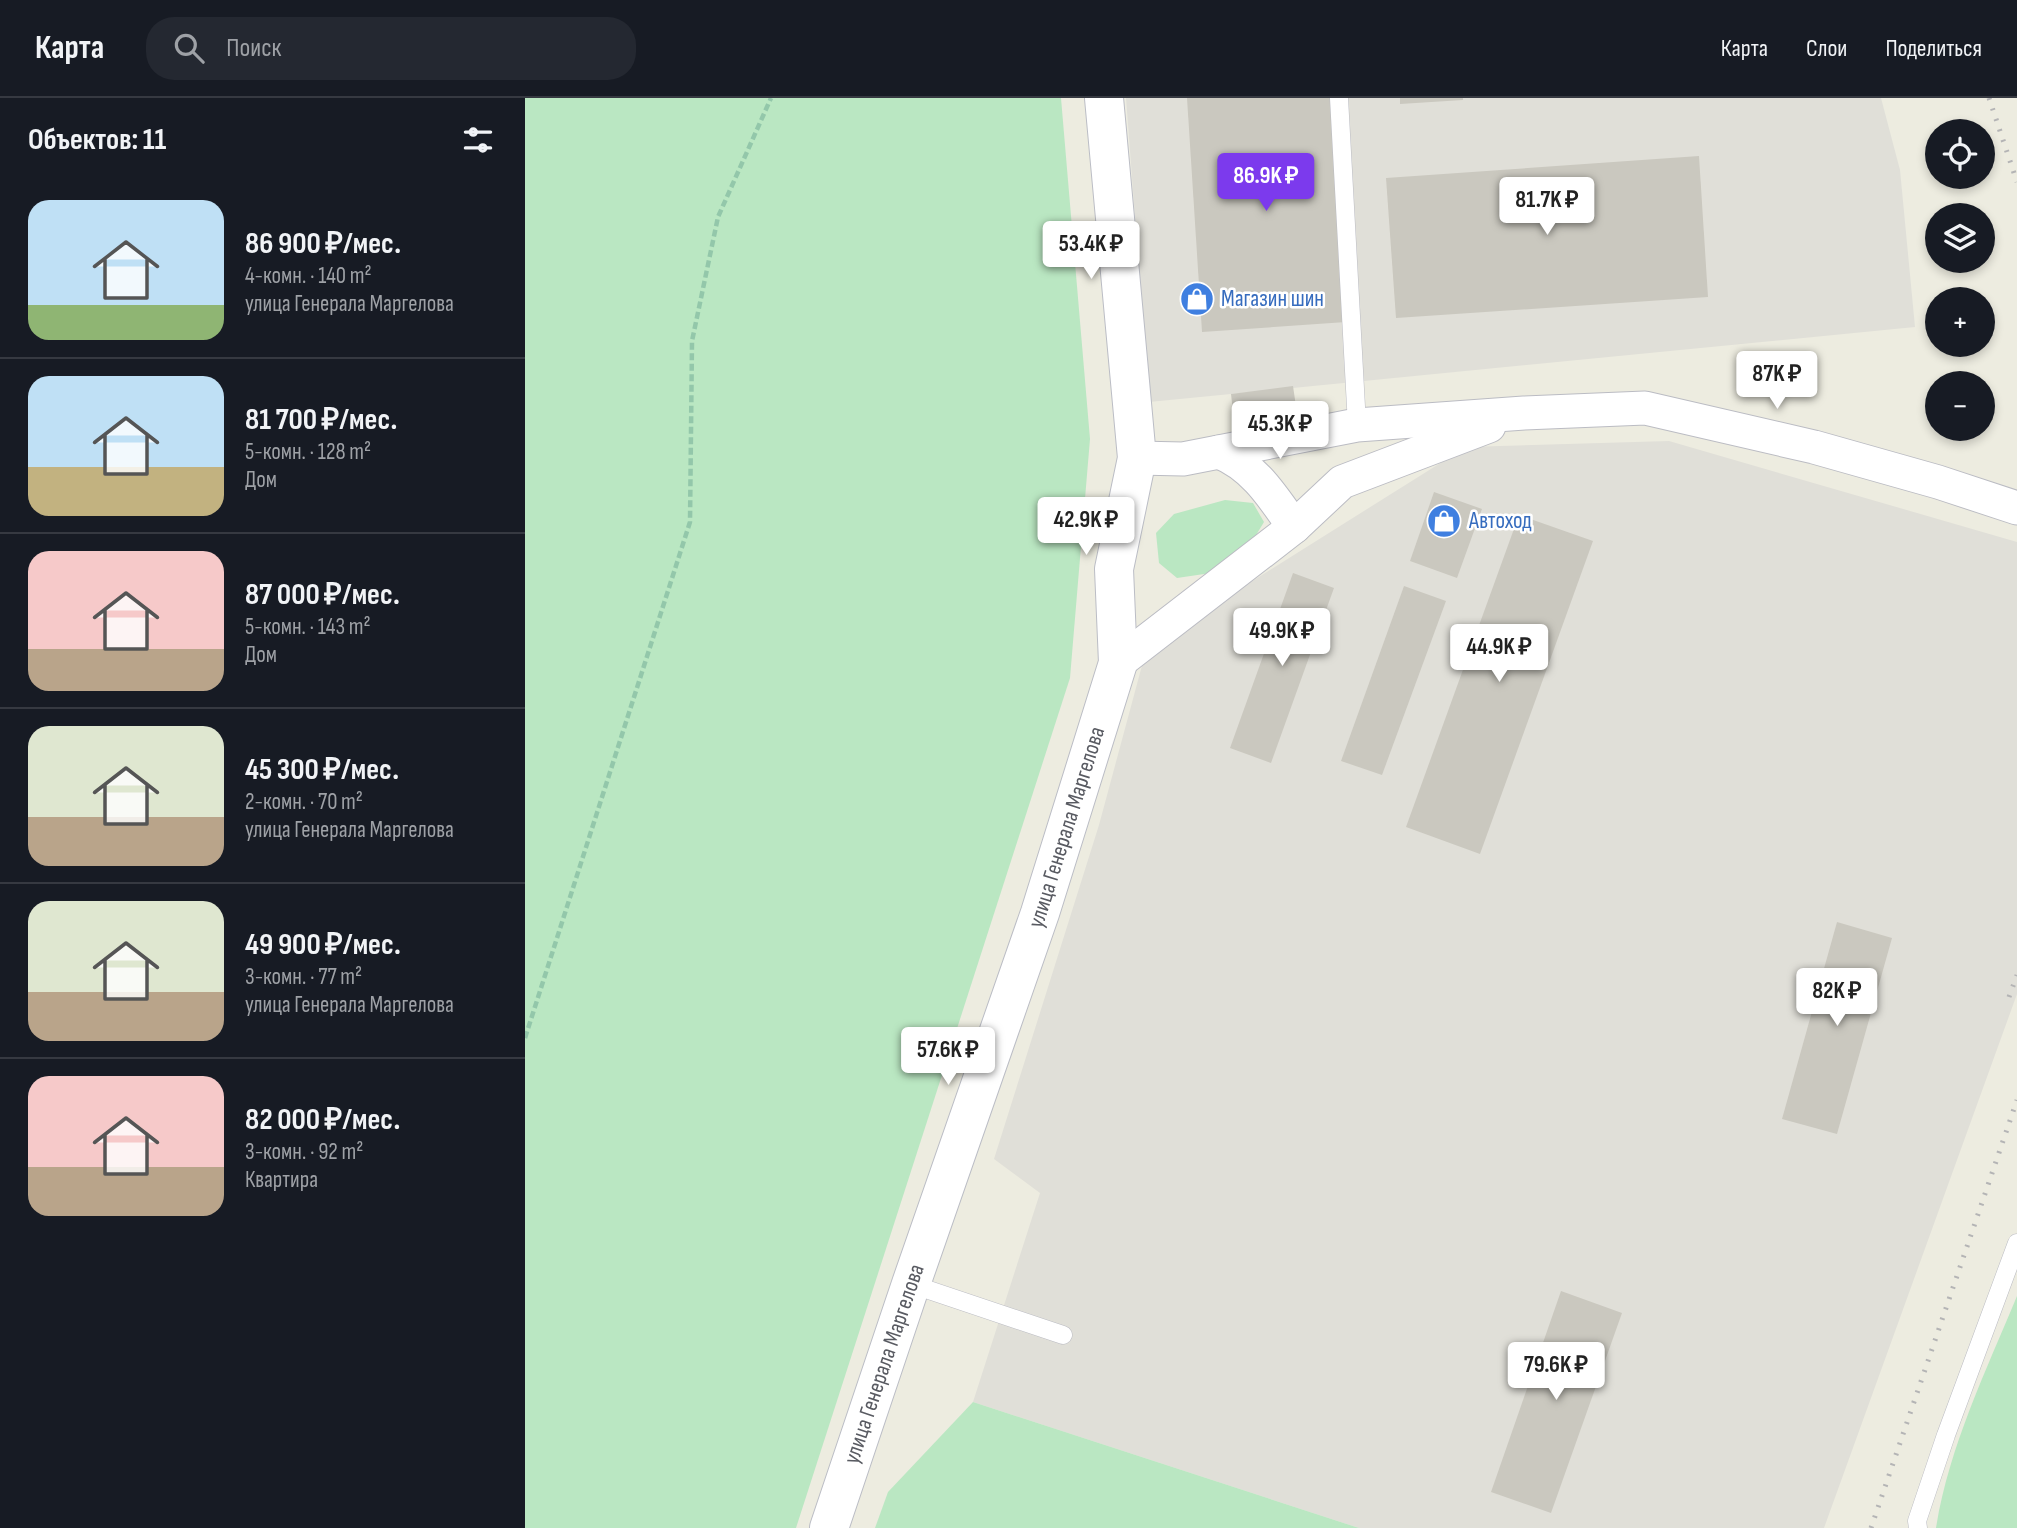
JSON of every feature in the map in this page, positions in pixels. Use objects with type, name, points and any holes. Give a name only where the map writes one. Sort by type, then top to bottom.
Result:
[{"type":"main road","name":"улица Генерала Маргелова","points":[[829,1528],[1040,913],[1118,663],[1114,569],[1137,458],[1104,98]]},
{"type":"street","points":[[1137,458],[1183,459],[1357,425],[1524,413],[1645,408],[1826,450],[2017,508]]},
{"type":"street","points":[[1118,663],[1294,527],[1342,482],[1524,413]]},
{"type":"street","points":[[1219,452],[1233,457],[1260,480],[1294,527]]},
{"type":"lane","points":[[1339,98],[1357,425]]},
{"type":"lane","points":[[1918,1528],[1917,1521],[1946,1435],[2017,1243]]},
{"type":"lane","points":[[911,1284],[1063,1335]]},
{"type":"path","points":[[525,1038],[690,522],[692,341],[718,217],[771,98]]},
{"type":"shaded area","points":[[1126,98],[1881,98],[1900,170],[1915,327],[1149,402]]},
{"type":"shaded area","points":[[1669,441],[2017,542],[2017,994],[1824,1528],[1359,1528],[973,1402],[1040,1193],[994,1159],[1099,825],[1147,647],[1466,447]]},
{"type":"green space","points":[[525,98],[1061,98],[1090,439],[1070,678],[796,1528],[525,1528]]},
{"type":"green space","points":[[1225,500],[1253,503],[1264,522],[1250,545],[1211,573],[1177,578],[1159,563],[1156,533],[1174,514]]},
{"type":"green space","points":[[2017,1296],[2017,1528],[1936,1528],[1959,1439]]},
{"type":"green space","points":[[973,1402],[1359,1528],[875,1528],[888,1492]]},
{"type":"building","points":[[1187,98],[1331,98],[1346,322],[1202,332]]},
{"type":"building","points":[[1400,98],[1463,98],[1463,100],[1400,104]]},
{"type":"building","points":[[1699,156],[1708,297],[1396,318],[1386,178]]},
{"type":"building","points":[[1293,386],[1299,427],[1266,431],[1265,425],[1235,429],[1231,394]]},
{"type":"building","points":[[1434,492],[1482,509],[1457,578],[1410,561]]},
{"type":"building","points":[[1519,515],[1593,541],[1480,854],[1406,827]]},
{"type":"building","points":[[1293,573],[1334,588],[1271,763],[1230,748]]},
{"type":"building","points":[[1404,586],[1446,601],[1382,775],[1341,761]]},
{"type":"building","points":[[1837,922],[1892,938],[1837,1134],[1782,1119]]},
{"type":"building","points":[[1561,1291],[1622,1313],[1551,1513],[1491,1492]]},
{"type":"railway","points":[[1989,98],[2017,182]]},
{"type":"railway","points":[[2009,997],[2017,975]]},
{"type":"railway","points":[[1871,1528],[2017,1100]]},
{"type":"place","name":"Магазин шин","points":[[1197,299]]},
{"type":"place","name":"Автоход","points":[[1444,521]]}]
